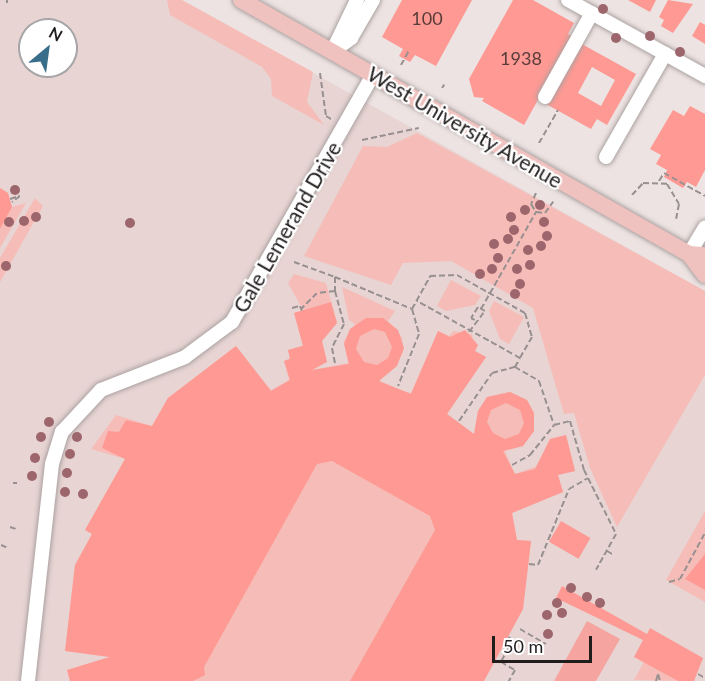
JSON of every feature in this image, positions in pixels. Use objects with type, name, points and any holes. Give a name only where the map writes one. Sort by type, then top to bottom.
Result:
[{"type":"main road","name":"West University Avenue","points":[[241,0],[697,255],[705,275]]},
{"type":"street","points":[[332,52],[357,0]]},
{"type":"street","points":[[332,52],[351,38],[373,0]]},
{"type":"street","points":[[568,0],[705,76]]},
{"type":"street","points":[[545,97],[592,13]]},
{"type":"street","points":[[606,157],[665,54]]},
{"type":"street","name":"Gale Lemerand Drive","points":[[28,681],[52,464],[62,432],[93,395],[185,357],[232,322],[373,75]]},
{"type":"street","points":[[697,255],[705,227]]},
{"type":"path","points":[[401,65],[410,49]]},
{"type":"path","points":[[320,73],[326,116],[335,122]]},
{"type":"path","points":[[539,143],[558,110]]},
{"type":"path","points":[[362,140],[419,128]]},
{"type":"path","points":[[659,181],[664,173],[672,175],[705,196]]},
{"type":"path","points":[[671,187],[675,179]]},
{"type":"path","points":[[632,195],[643,183],[659,181],[671,187],[679,204],[676,219]]},
{"type":"path","points":[[536,194],[531,204],[536,212]]},
{"type":"path","points":[[536,212],[545,213],[553,202]]},
{"type":"path","points":[[469,331],[536,212]]},
{"type":"path","points":[[294,262],[412,309]]},
{"type":"path","points":[[398,386],[419,334],[412,309],[430,276],[457,275],[525,313],[532,337],[515,367]]},
{"type":"path","points":[[335,277],[334,291],[344,324],[332,348],[335,364]]},
{"type":"path","points":[[292,308],[301,310],[317,293],[334,291]]},
{"type":"path","points":[[417,301],[520,358]]},
{"type":"path","points":[[459,421],[492,373],[515,367],[539,381],[554,425]]},
{"type":"path","points":[[512,465],[530,454],[554,425],[570,422],[588,478],[616,534],[596,570]]},
{"type":"path","points":[[529,564],[538,565],[569,489],[588,478]]},
{"type":"path","points":[[10,527],[16,530]]},
{"type":"path","points":[[669,582],[680,579],[705,533]]},
{"type":"path","points":[[701,541],[705,544]]},
{"type":"path","points":[[1,544],[8,548]]},
{"type":"path","points":[[607,551],[614,555]]},
{"type":"path","points":[[520,629],[546,644]]},
{"type":"path","points":[[508,637],[513,640],[501,662],[515,670],[508,681]]},
{"type":"path","points":[[698,674],[705,678]]},
{"type":"shaded area","points":[[0,0],[182,0],[705,291],[705,681],[0,681]]},
{"type":"shaded area","points":[[167,0],[182,0],[313,72],[307,102],[324,125],[272,96],[271,79],[262,67],[170,15]]},
{"type":"shaded area","points":[[417,133],[705,291],[705,375],[617,527],[590,468],[574,413],[564,414],[533,308],[451,261],[403,263],[391,285],[304,256],[363,146],[387,147]]},
{"type":"shaded area","points":[[35,198],[43,206],[0,282],[0,258]]},
{"type":"shaded area","points":[[26,203],[0,248],[0,229],[12,207]]},
{"type":"shaded area","points":[[294,274],[326,283],[337,323],[322,341],[327,362],[312,370],[348,363],[344,341],[355,324],[349,320],[342,287],[395,311],[388,321],[402,337],[403,353],[379,381],[392,388],[411,393],[438,331],[449,336],[453,331],[472,334],[475,351],[486,357],[447,414],[474,434],[478,411],[487,397],[510,392],[527,400],[534,413],[534,431],[523,446],[505,451],[515,474],[540,465],[550,439],[566,435],[575,471],[558,475],[563,492],[512,513],[517,540],[531,541],[523,609],[484,681],[70,681],[67,670],[109,657],[65,651],[75,565],[92,534],[85,530],[125,459],[91,449],[116,415],[152,426],[168,398],[236,346],[271,390],[289,380],[284,361],[290,358],[288,350],[303,345],[294,313],[303,310],[288,283]]},
{"type":"shaded area","points":[[451,280],[481,296],[475,305],[446,311],[437,306]]},
{"type":"shaded area","points":[[494,301],[524,317],[509,344],[500,339],[489,311]]},
{"type":"shaded area","points":[[705,511],[705,602],[666,580]]},
{"type":"shaded area","points":[[587,621],[620,639],[596,681],[554,681]]},
{"type":"shaded area","points":[[644,662],[678,681],[634,680]]},
{"type":"building","points":[[402,0],[472,0],[436,66],[415,55],[410,62],[399,56],[403,49],[382,37]]},
{"type":"building","points":[[513,0],[533,0],[574,23],[568,34],[573,37],[524,125],[482,101],[484,98],[474,97],[469,79]]},
{"type":"building","points":[[628,0],[656,0],[650,12]]},
{"type":"building","points":[[668,0],[693,4],[673,33],[661,26],[664,20],[659,17]]},
{"type":"building","points":[[700,22],[705,25],[705,44],[692,36]]},
{"type":"building","points":[[580,43],[636,74],[607,125],[597,119],[591,129],[546,104]],"holes":[[[592,67],[615,80],[601,106],[578,93]]]},
{"type":"building","points":[[690,106],[705,114],[705,170],[696,187],[687,182],[683,188],[664,177],[667,170],[656,164],[661,155],[650,149],[673,110],[684,116]]},
{"type":"building","points":[[0,188],[8,193],[12,207],[0,229]]},
{"type":"building","points":[[331,302],[337,323],[322,341],[327,362],[312,370],[349,364],[344,344],[350,329],[366,318],[383,318],[398,330],[404,348],[397,366],[379,381],[411,394],[438,331],[450,337],[465,330],[478,345],[475,351],[486,357],[447,414],[474,434],[478,411],[487,397],[510,392],[527,400],[534,413],[534,431],[523,446],[503,451],[515,474],[535,469],[550,439],[566,435],[575,471],[558,475],[563,492],[512,513],[517,540],[531,541],[523,609],[484,681],[350,681],[435,530],[430,516],[332,461],[317,464],[204,667],[205,675],[193,681],[70,681],[67,670],[110,657],[65,651],[75,565],[92,534],[85,530],[125,459],[102,448],[108,431],[119,432],[126,420],[152,426],[168,398],[236,346],[271,391],[290,380],[284,361],[290,359],[288,350],[303,346],[294,313]],"holes":[[[374,329],[385,332],[392,347],[388,358],[377,365],[364,362],[356,349],[360,336]],[[506,403],[520,410],[524,423],[519,434],[505,439],[493,433],[487,422],[491,410]]]},
{"type":"building","points":[[561,521],[590,538],[578,559],[549,542]]},
{"type":"building","points":[[705,554],[705,590],[685,579]]},
{"type":"building","points":[[562,586],[647,634],[650,628],[703,658],[694,681],[678,681],[634,657],[643,640],[556,598]]}]
